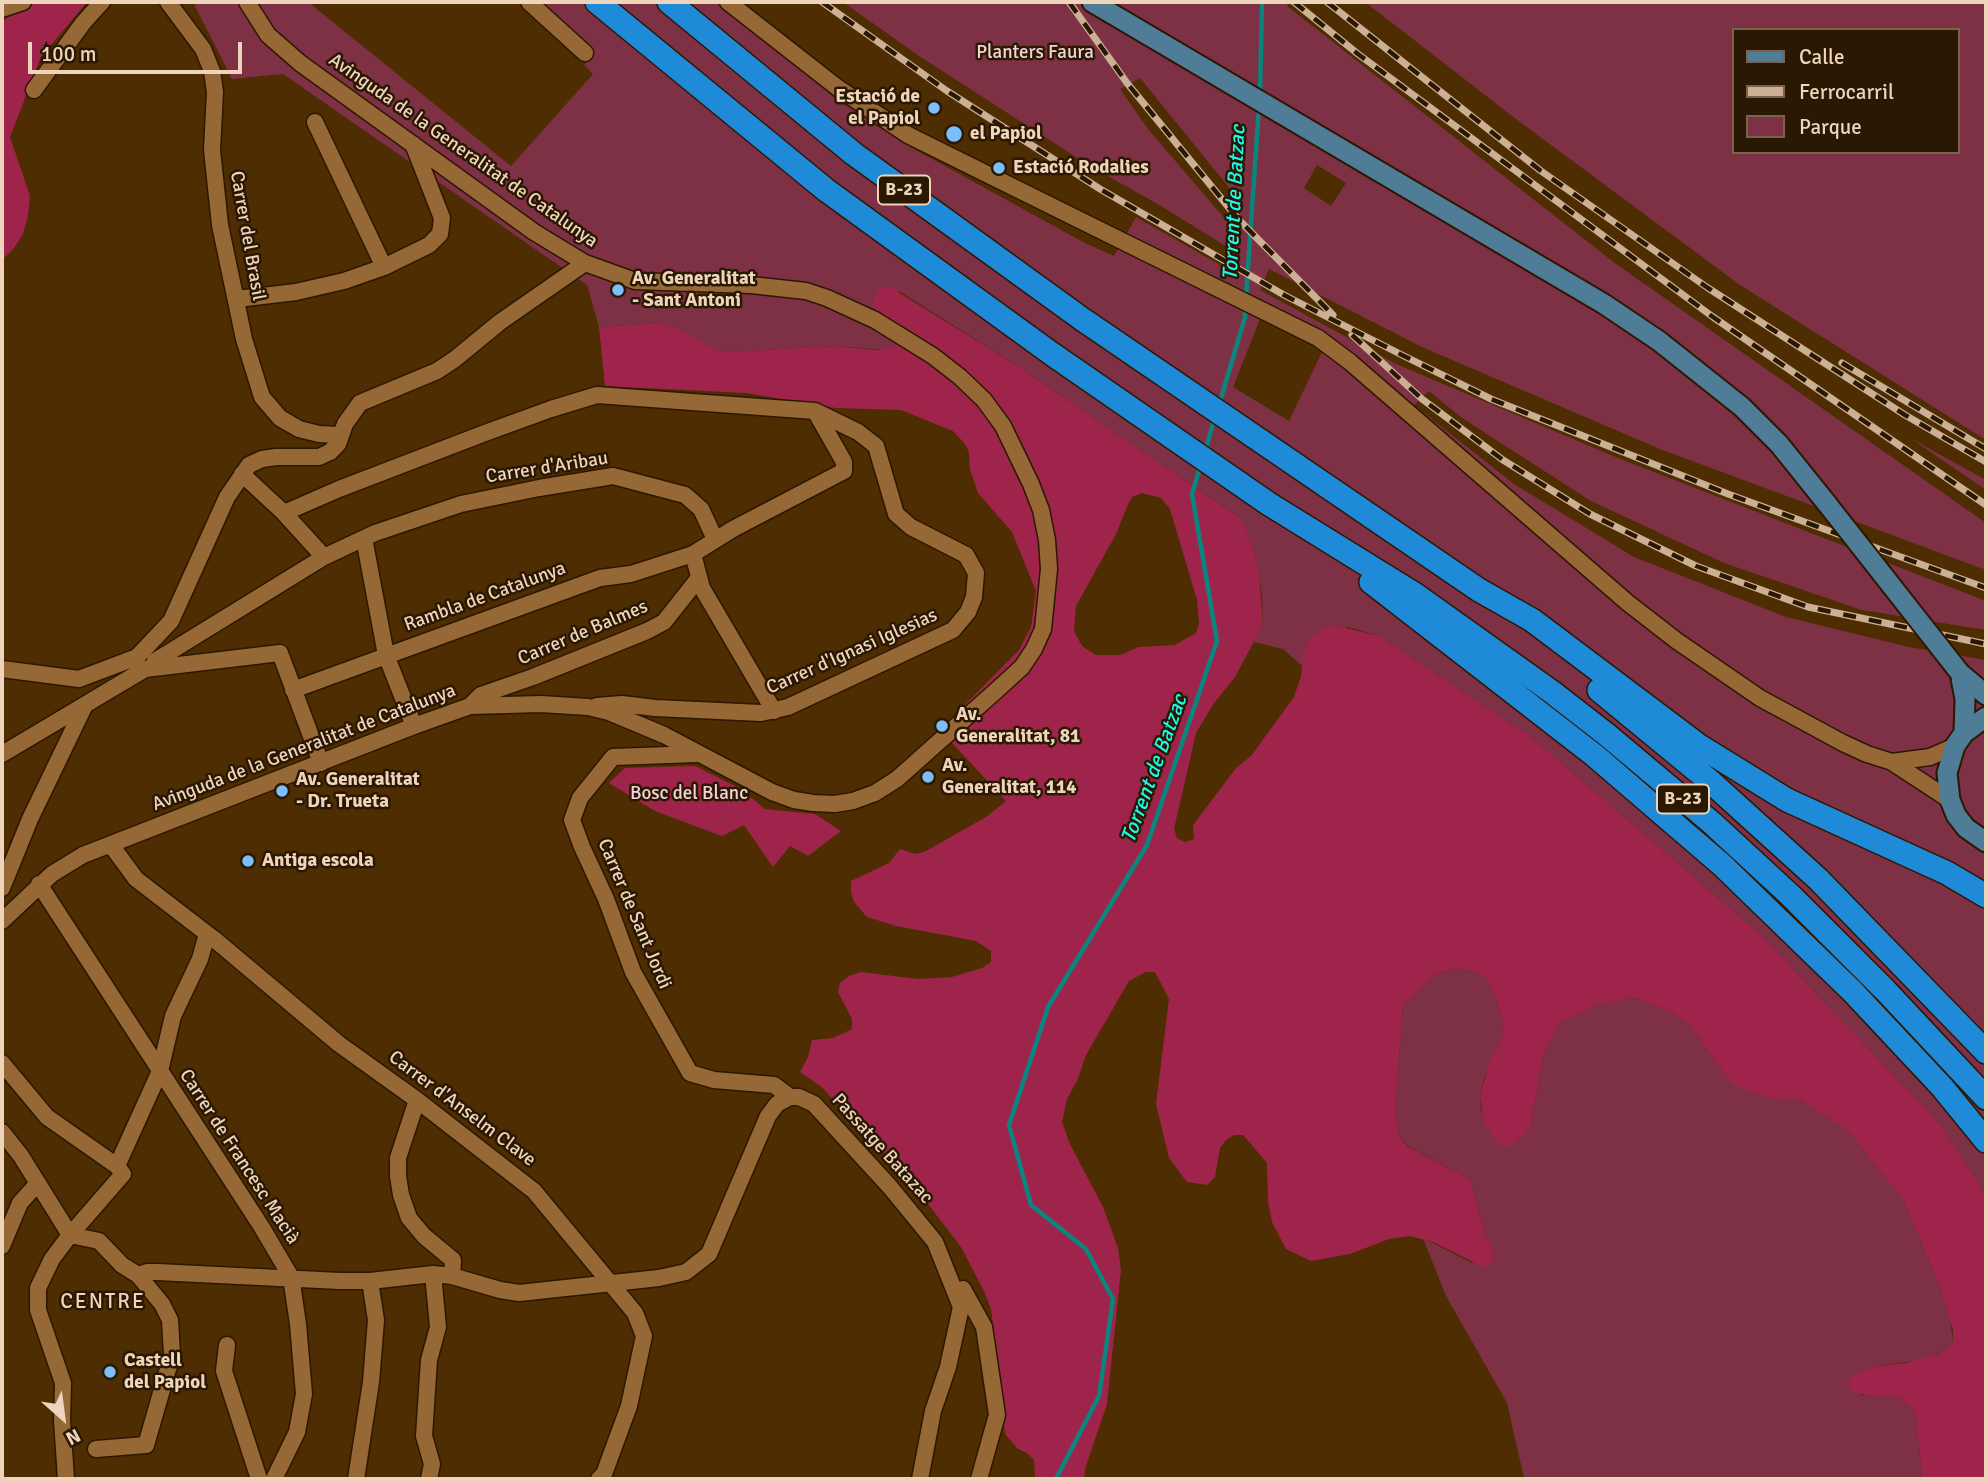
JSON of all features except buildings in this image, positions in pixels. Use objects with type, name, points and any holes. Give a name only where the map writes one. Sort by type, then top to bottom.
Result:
[{"type":"highway","name":"B-23","points":[[597,2],[826,190],[1122,403],[1338,552],[1416,595],[1552,692],[1660,779],[1790,895],[1986,1097]]},
{"type":"highway","name":"B-23","points":[[669,2],[854,154],[1082,319],[1479,590],[1519,629],[1660,738],[1767,831],[1818,879],[1986,1052]]},
{"type":"highway","points":[[1338,552],[1594,755],[1722,864],[1853,992],[1942,1087],[1986,1141]]},
{"type":"highway","points":[[1479,590],[1532,621],[1664,721],[1756,782],[1813,813],[1947,873],[1986,896]]},
{"type":"main road","points":[[1092,2],[1592,298],[1659,341],[1742,407],[1779,444],[1960,673],[1986,695]]},
{"type":"main road","points":[[1960,673],[1965,699],[1959,739],[1947,772],[1950,800],[1956,815],[1966,828],[1986,842]]},
{"type":"main road","points":[[1959,739],[1986,717]]},
{"type":"street","points":[[2,9],[23,2]]},
{"type":"street","points":[[34,90],[83,23],[102,2]]},
{"type":"street","name":"Carrer del Brasil","points":[[168,2],[203,49],[212,71],[215,92],[212,150],[214,186],[244,339],[262,397],[280,418],[299,429],[340,435]]},
{"type":"street","name":"Avinguda de la Generalitat de Catalunya","points":[[2,921],[39,884],[66,864],[470,706],[541,704],[588,708],[628,718],[772,792],[813,803],[853,801],[875,793],[897,779],[1006,682],[1022,667],[1043,629],[1049,580],[1047,540],[1041,510],[1018,453],[1003,426],[984,400],[960,377],[933,356],[875,320],[806,291],[751,285],[652,283],[621,277],[585,263],[534,232],[282,49],[262,27],[247,2]]},
{"type":"street","points":[[529,2],[585,53]]},
{"type":"street","points":[[728,2],[838,89],[908,135],[1299,327],[1333,348],[1628,603],[1703,661],[1798,719],[1867,754],[1892,762],[1950,800]]},
{"type":"street","points":[[314,122],[384,267]]},
{"type":"street","points":[[237,299],[296,292],[344,281],[384,267],[429,245],[440,233],[442,218],[413,144]]},
{"type":"street","points":[[2,754],[84,707],[145,665],[171,621],[227,497],[249,465],[262,459],[319,457],[338,444],[351,414],[360,403],[437,370],[455,359],[500,322],[585,263]]},
{"type":"street","points":[[284,513],[496,429],[597,395],[815,411],[844,462],[844,471],[693,554],[698,579],[774,711]]},
{"type":"street","name":"Carrer d'Ignasi Iglesias","points":[[588,708],[611,703],[761,713],[774,711],[788,707],[953,630],[968,612],[976,588],[976,573],[966,555],[911,527],[896,514],[876,446],[858,432],[815,411]]},
{"type":"street","points":[[242,474],[284,513],[324,557]]},
{"type":"street","name":"Carrer d'Aribau","points":[[145,665],[155,662],[324,557],[413,519],[461,504],[613,476],[685,495],[701,509],[715,540]]},
{"type":"street","points":[[364,538],[386,654],[414,726]]},
{"type":"street","name":"Rambla de Catalunya","points":[[293,690],[600,578],[631,574],[693,554]]},
{"type":"street","name":"Carrer de Balmes","points":[[470,706],[481,695],[647,631],[664,621],[698,579]]},
{"type":"street","points":[[2,668],[79,679],[145,665],[280,653],[321,763]]},
{"type":"street","points":[[2,888],[5,866],[84,707]]},
{"type":"street","points":[[1892,762],[1930,757],[1959,739]]},
{"type":"street","name":"Carrer de Sant Jordi","points":[[700,754],[613,757],[580,798],[572,820],[606,899],[633,972],[690,1073],[714,1080],[775,1085],[790,1097]]},
{"type":"street","name":"Carrer d'Anselm Clave","points":[[111,845],[136,879],[207,934],[339,1044],[417,1100],[534,1191],[635,1313],[644,1336],[628,1406],[604,1474],[599,1479]]},
{"type":"street","name":"Carrer de Francesc Macià","points":[[39,884],[261,1227],[290,1277],[298,1324],[304,1394],[297,1432],[274,1479]]},
{"type":"street","points":[[117,1166],[160,1072],[173,1016],[200,960],[207,934]]},
{"type":"street","points":[[2,1063],[47,1117],[117,1166],[123,1174],[52,1259],[38,1289],[38,1310],[63,1383],[62,1420],[66,1479]]},
{"type":"street","points":[[138,1275],[157,1272],[370,1281],[433,1275],[452,1276],[519,1293],[659,1278],[686,1272],[709,1254],[768,1116],[777,1104],[790,1097]]},
{"type":"street","name":"Passatge Batazac","points":[[790,1097],[799,1097],[814,1104],[890,1187],[935,1242],[984,1327],[997,1415],[979,1479]]},
{"type":"street","points":[[417,1100],[398,1158],[401,1195],[409,1218],[424,1236],[453,1260],[452,1276]]},
{"type":"street","points":[[2,1132],[70,1235],[99,1241],[122,1265],[138,1275],[162,1304],[170,1320],[173,1355],[146,1445],[96,1449]]},
{"type":"street","points":[[2,1246],[20,1203],[38,1184]]},
{"type":"street","name":"Passatge Batazac","points":[[920,1479],[933,1411],[948,1367],[961,1307],[935,1242]]},
{"type":"street","points":[[429,1479],[432,1464],[424,1436],[429,1360],[438,1327],[433,1275]]},
{"type":"street","points":[[356,1479],[371,1382],[376,1320],[370,1281]]},
{"type":"street","points":[[227,1345],[223,1371],[259,1479]]},
{"type":"green space","points":[[34,2],[87,2],[41,57],[10,137],[30,196],[23,234],[2,260],[2,21]]},
{"type":"green space","name":"Planters Faura","points":[[193,2],[308,2],[511,166],[593,74],[584,65],[594,53],[538,2],[721,2],[836,99],[914,149],[1085,243],[1114,256],[1136,217],[1234,273],[1240,255],[1085,163],[919,56],[843,2],[1289,2],[1287,6],[1616,264],[1986,523],[1986,570],[1660,449],[1422,347],[1269,269],[1260,290],[1396,364],[1618,458],[1986,601],[1986,630],[1862,610],[1724,563],[1591,501],[1462,418],[1429,391],[1414,405],[1514,484],[1634,557],[1786,617],[1909,647],[1986,660],[1986,1195],[1941,1125],[1759,933],[1530,736],[1379,636],[1348,627],[1309,638],[1302,666],[1283,649],[1254,642],[1263,625],[1262,595],[1255,553],[1240,518],[1016,365],[899,291],[896,347],[886,350],[835,346],[728,352],[717,350],[682,330],[661,323],[599,327],[587,285],[283,74],[232,79]],"holes":[[[1140,78],[1244,206],[1232,227],[1148,129],[1120,89]],[[1317,165],[1346,183],[1331,206],[1304,188]],[[1260,319],[1308,338],[1322,352],[1289,421],[1233,387]]]},
{"type":"green space","points":[[1365,2],[1986,2],[1986,440],[1740,285],[1516,119]]},
{"type":"green space","points":[[890,287],[1016,365],[1240,518],[1255,553],[1263,625],[1235,677],[1212,706],[1196,733],[1174,829],[1177,838],[1185,842],[1194,839],[1193,825],[1236,768],[1251,756],[1294,697],[1309,638],[1327,627],[1337,626],[1379,636],[1530,736],[1759,933],[1941,1125],[1986,1195],[1986,1479],[1922,1479],[1916,1416],[1911,1407],[1894,1396],[1852,1392],[1847,1384],[1853,1376],[1872,1367],[1905,1363],[1936,1355],[1946,1350],[1953,1342],[1953,1330],[1941,1289],[1902,1198],[1848,1131],[1800,1100],[1768,1097],[1737,1087],[1690,1026],[1671,1012],[1639,999],[1629,998],[1599,1004],[1561,1022],[1545,1048],[1531,1123],[1526,1133],[1511,1146],[1500,1146],[1484,1123],[1480,1097],[1489,1063],[1502,1037],[1503,1023],[1496,997],[1485,977],[1476,972],[1453,968],[1434,975],[1403,1006],[1395,1109],[1399,1136],[1408,1147],[1470,1179],[1484,1231],[1493,1250],[1493,1261],[1483,1267],[1433,1242],[1410,1236],[1389,1239],[1350,1254],[1311,1261],[1286,1249],[1272,1222],[1268,1202],[1267,1163],[1243,1135],[1234,1135],[1220,1148],[1215,1177],[1207,1185],[1187,1182],[1169,1158],[1156,1104],[1169,999],[1155,972],[1146,972],[1129,981],[1086,1055],[1067,1099],[1062,1122],[1070,1144],[1103,1207],[1118,1248],[1121,1270],[1107,1404],[1084,1479],[1035,1479],[1034,1460],[1018,1449],[1005,1434],[991,1309],[961,1247],[902,1170],[849,1119],[823,1088],[800,1072],[808,1057],[812,1040],[833,1038],[852,1029],[852,1019],[838,992],[840,983],[849,976],[861,972],[918,979],[952,977],[982,968],[991,962],[991,951],[976,941],[896,926],[867,917],[854,902],[851,881],[889,863],[900,849],[915,854],[924,852],[986,817],[1006,801],[940,730],[1019,650],[1031,627],[1036,591],[1012,532],[978,493],[970,469],[969,452],[953,431],[901,410],[836,408],[746,393],[605,386],[599,327],[661,323],[682,330],[717,350],[728,352],[835,346],[876,350],[896,347],[896,337],[877,315],[873,306],[874,297],[880,288]],"holes":[[[1142,493],[1161,498],[1170,509],[1197,600],[1199,624],[1196,633],[1175,645],[1139,647],[1120,655],[1096,655],[1082,646],[1074,631],[1076,606],[1116,534],[1132,497]]]},
{"type":"green space","points":[[1910,438],[1986,480],[1986,490]]},
{"type":"green space","name":"Bosc del Blanc","points":[[695,766],[741,789],[765,809],[815,814],[841,831],[808,856],[790,846],[773,867],[744,825],[722,836],[655,811],[609,783],[625,768]]},
{"type":"green space","points":[[1453,968],[1476,972],[1485,977],[1496,997],[1503,1023],[1502,1037],[1484,1079],[1480,1097],[1481,1111],[1519,1140],[1531,1123],[1545,1048],[1561,1022],[1590,1007],[1629,998],[1639,999],[1671,1012],[1690,1026],[1729,1080],[1800,1100],[1848,1131],[1902,1198],[1941,1289],[1950,1318],[1953,1342],[1946,1350],[1926,1359],[1872,1367],[1853,1376],[1862,1395],[1893,1396],[1902,1399],[1911,1407],[1916,1416],[1922,1479],[1524,1478],[1507,1403],[1446,1296],[1423,1238],[1472,1263],[1493,1250],[1484,1231],[1470,1179],[1409,1147],[1399,1136],[1395,1108],[1403,1006],[1434,975]]},
{"type":"waterway","name":"Torrent de Batzac","points":[[1260,94],[1262,2]]},
{"type":"waterway","name":"Torrent de Batzac","points":[[1246,297],[1259,106]]},
{"type":"waterway","name":"Torrent de Batzac","points":[[1219,405],[1245,317],[1245,305]]},
{"type":"waterway","name":"Torrent de Batzac","points":[[1205,452],[1214,420]]},
{"type":"waterway","name":"Torrent de Batzac","points":[[1056,1479],[1099,1396],[1113,1299],[1086,1249],[1031,1205],[1009,1125],[1048,1007],[1147,845],[1217,641],[1192,494],[1200,467]]},
{"type":"railway","points":[[822,2],[947,91],[1100,189],[1284,295],[1404,356],[1491,399],[1728,494],[1986,588]]},
{"type":"railway","points":[[1069,2],[1127,83],[1239,220],[1333,315]]},
{"type":"railway","points":[[1294,2],[1358,54],[1713,317],[1986,505]]},
{"type":"railway","points":[[1327,2],[1541,171],[1708,288],[1905,415],[1986,462]]},
{"type":"railway","points":[[1352,335],[1422,399],[1503,460],[1590,514],[1696,566],[1808,607],[1986,644]]},
{"type":"railway","points":[[1842,363],[1986,449]]},
{"type":"place","name":"Estació de el Papiol","points":[[934,108]]},
{"type":"place","name":"el Papiol","points":[[954,134]]},
{"type":"place","name":"Estació Rodalies","points":[[999,168]]},
{"type":"place","name":"Av. Generalitat - Sant Antoni","points":[[618,290]]},
{"type":"place","name":"Av. Generalitat, 81","points":[[942,726]]},
{"type":"place","name":"Av. Generalitat, 114","points":[[928,777]]},
{"type":"place","name":"Av. Generalitat - Dr. Trueta","points":[[282,791]]},
{"type":"place","name":"Antiga escola","points":[[248,861]]},
{"type":"place","name":"Castell del Papiol","points":[[110,1372]]},
{"type":"district","name":"CENTRE","points":[[103,1302]]}]
